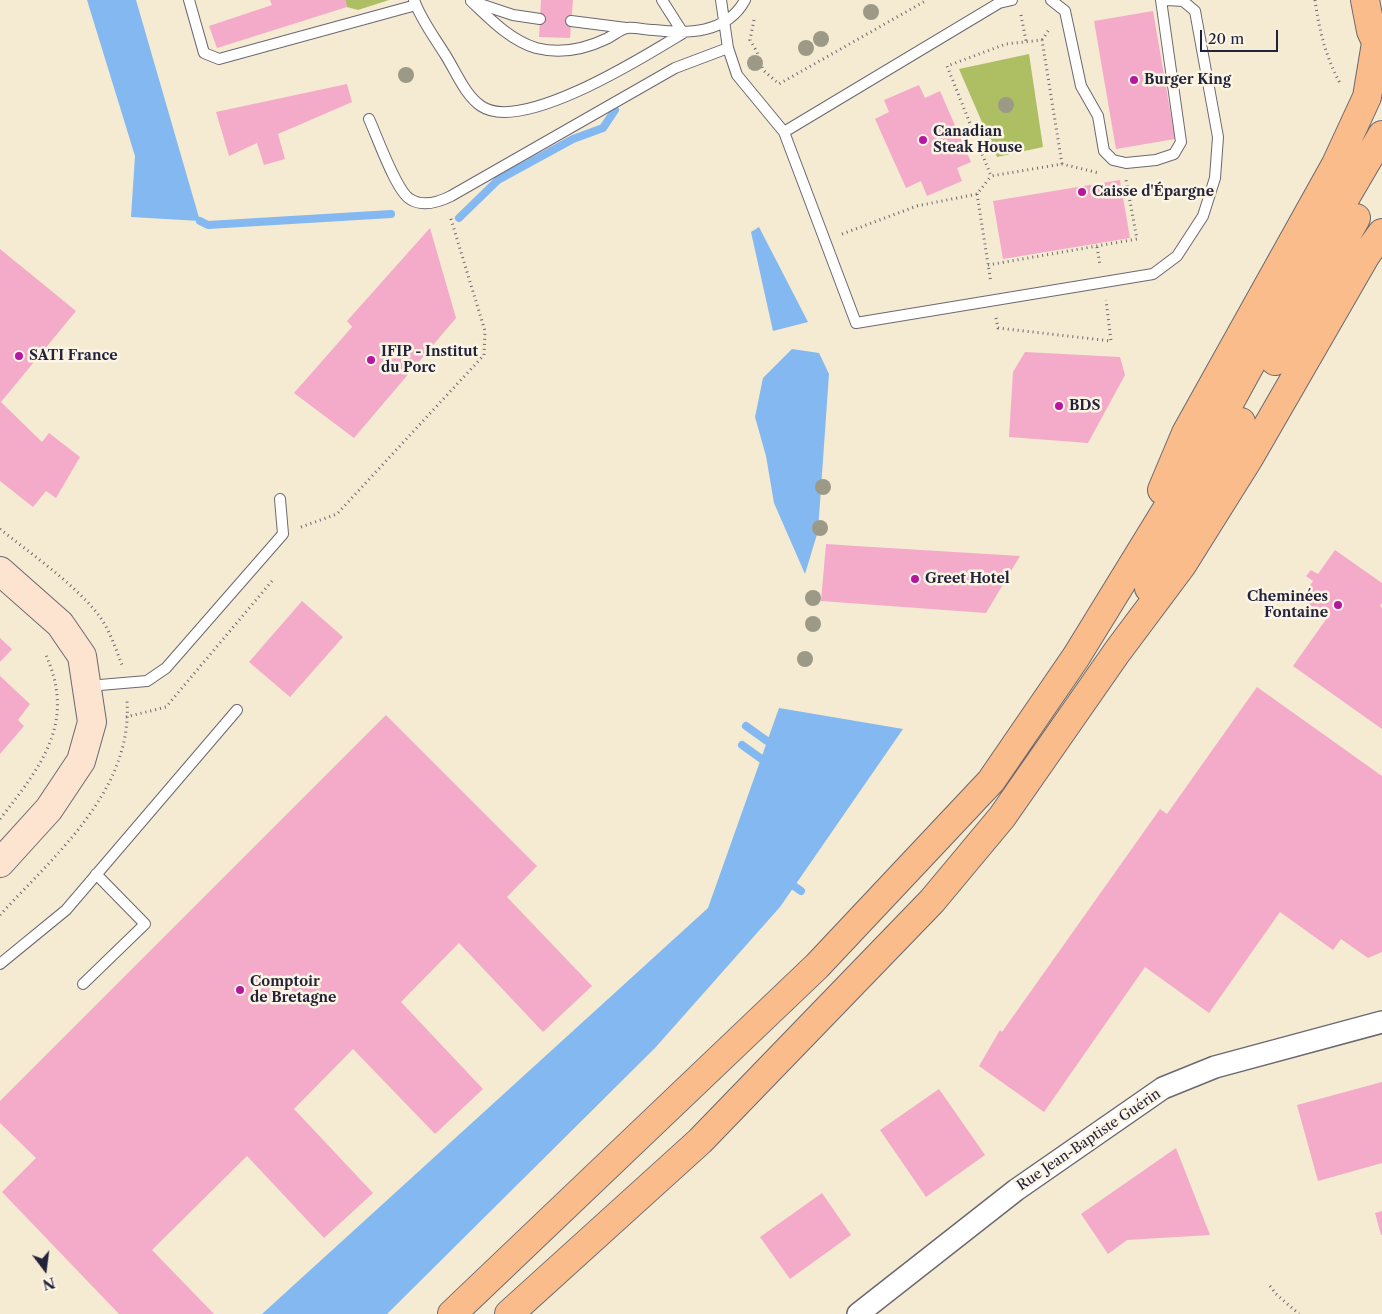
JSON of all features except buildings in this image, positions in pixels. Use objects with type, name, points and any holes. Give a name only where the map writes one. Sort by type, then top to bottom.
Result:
[{"type":"main road","points":[[1121,583],[1186,434],[1336,164],[1367,97],[1379,49],[1368,20],[1365,0]]},
{"type":"main road","points":[[452,1314],[817,966],[991,781],[1041,711],[1208,442],[1290,294],[1382,135]]},
{"type":"main road","points":[[1117,652],[1165,556],[1382,172]]},
{"type":"main road","points":[[509,1314],[700,1141],[932,901],[1002,817],[1117,652],[1182,565],[1249,458],[1366,255],[1382,233]]},
{"type":"street","points":[[0,571],[60,624],[82,656],[92,722],[81,761],[49,810],[0,863]]},
{"type":"street","name":"Rue Jean-Baptiste Guérin","points":[[858,1314],[1016,1190],[1163,1088],[1215,1067],[1382,1022]]},
{"type":"lane","points":[[189,0],[204,53],[219,59],[415,3],[468,93],[481,106],[497,112],[519,112],[546,105],[641,59],[683,34]]},
{"type":"lane","points":[[470,0],[512,37],[536,48],[556,51],[577,50],[605,40],[626,28]]},
{"type":"lane","points":[[470,0],[513,15],[540,19]]},
{"type":"lane","points":[[662,0],[683,34]]},
{"type":"lane","points":[[721,0],[728,48],[737,75],[784,132],[856,323],[1153,274],[1177,256],[1203,216],[1215,178],[1218,137],[1194,11],[1183,1],[1167,0]]},
{"type":"lane","points":[[572,21],[683,34],[724,23],[740,9],[745,0]]},
{"type":"lane","points":[[784,132],[999,2],[1012,0]]},
{"type":"lane","points":[[1051,0],[1065,11],[1081,86],[1098,116],[1104,151],[1113,160],[1126,163],[1156,160],[1174,154],[1181,142],[1161,0]]},
{"type":"lane","points":[[369,119],[399,188],[408,199],[420,204],[444,199],[675,68],[728,48]]},
{"type":"lane","points":[[88,686],[147,681],[166,668],[283,534],[280,499]]},
{"type":"lane","points":[[0,964],[66,910],[236,710]]},
{"type":"lane","points":[[83,984],[145,924],[96,874]]},
{"type":"path","points":[[755,16],[750,40],[757,52],[763,70],[779,84],[927,0]]},
{"type":"path","points":[[1315,0],[1320,34],[1334,73],[1351,94],[1367,97]]},
{"type":"path","points":[[1020,8],[1026,42]]},
{"type":"path","points":[[991,176],[947,66],[1006,44],[1042,40],[1062,164]]},
{"type":"path","points":[[825,241],[917,206],[978,194],[991,176],[1062,164],[1100,173]]},
{"type":"path","points":[[988,265],[1097,249],[1136,239],[1126,178],[1118,177]]},
{"type":"path","points":[[283,534],[337,514],[484,356],[485,331],[444,199]]},
{"type":"path","points":[[126,717],[166,706],[272,581]]},
{"type":"path","points":[[0,818],[35,774],[56,728],[58,698],[55,674],[43,648]]},
{"type":"path","points":[[1270,1286],[1276,1294],[1300,1314]]},
{"type":"green space","points":[[345,0],[389,0],[358,10],[347,7]]},
{"type":"green space","points":[[1029,54],[1043,147],[997,157],[959,69]]},
{"type":"water","points":[[87,0],[136,0],[200,221],[131,217],[135,156]]},
{"type":"water","points":[[759,227],[808,322],[773,331],[751,232]]},
{"type":"water","points":[[792,349],[819,353],[829,374],[818,531],[805,574],[774,503],[766,456],[755,417],[763,378]]},
{"type":"water","points":[[779,708],[903,729],[780,907],[655,1048],[387,1314],[262,1314],[708,908]]},
{"type":"waterway","points":[[459,218],[498,180],[573,139],[603,128],[615,110]]},
{"type":"waterway","points":[[200,221],[208,225],[391,214]]},
{"type":"waterway","points":[[746,726],[767,741]]},
{"type":"waterway","points":[[742,745],[763,760]]},
{"type":"waterway","points":[[787,881],[801,891]]},
{"type":"place","name":"Burger King","points":[[1134,80]]},
{"type":"place","name":"Canadian Steak House","points":[[923,140]]},
{"type":"place","name":"Caisse d'Épargne","points":[[1082,192]]},
{"type":"place","name":"SATI France","points":[[19,356]]},
{"type":"place","name":"IFIP - Institut du Porc","points":[[371,360]]},
{"type":"place","name":"BDS","points":[[1059,406]]},
{"type":"place","name":"Greet Hotel","points":[[915,579]]},
{"type":"place","name":"Cheminées Fontaine","points":[[1338,605]]},
{"type":"place","name":"Comptoir de Bretagne","points":[[240,990]]}]
